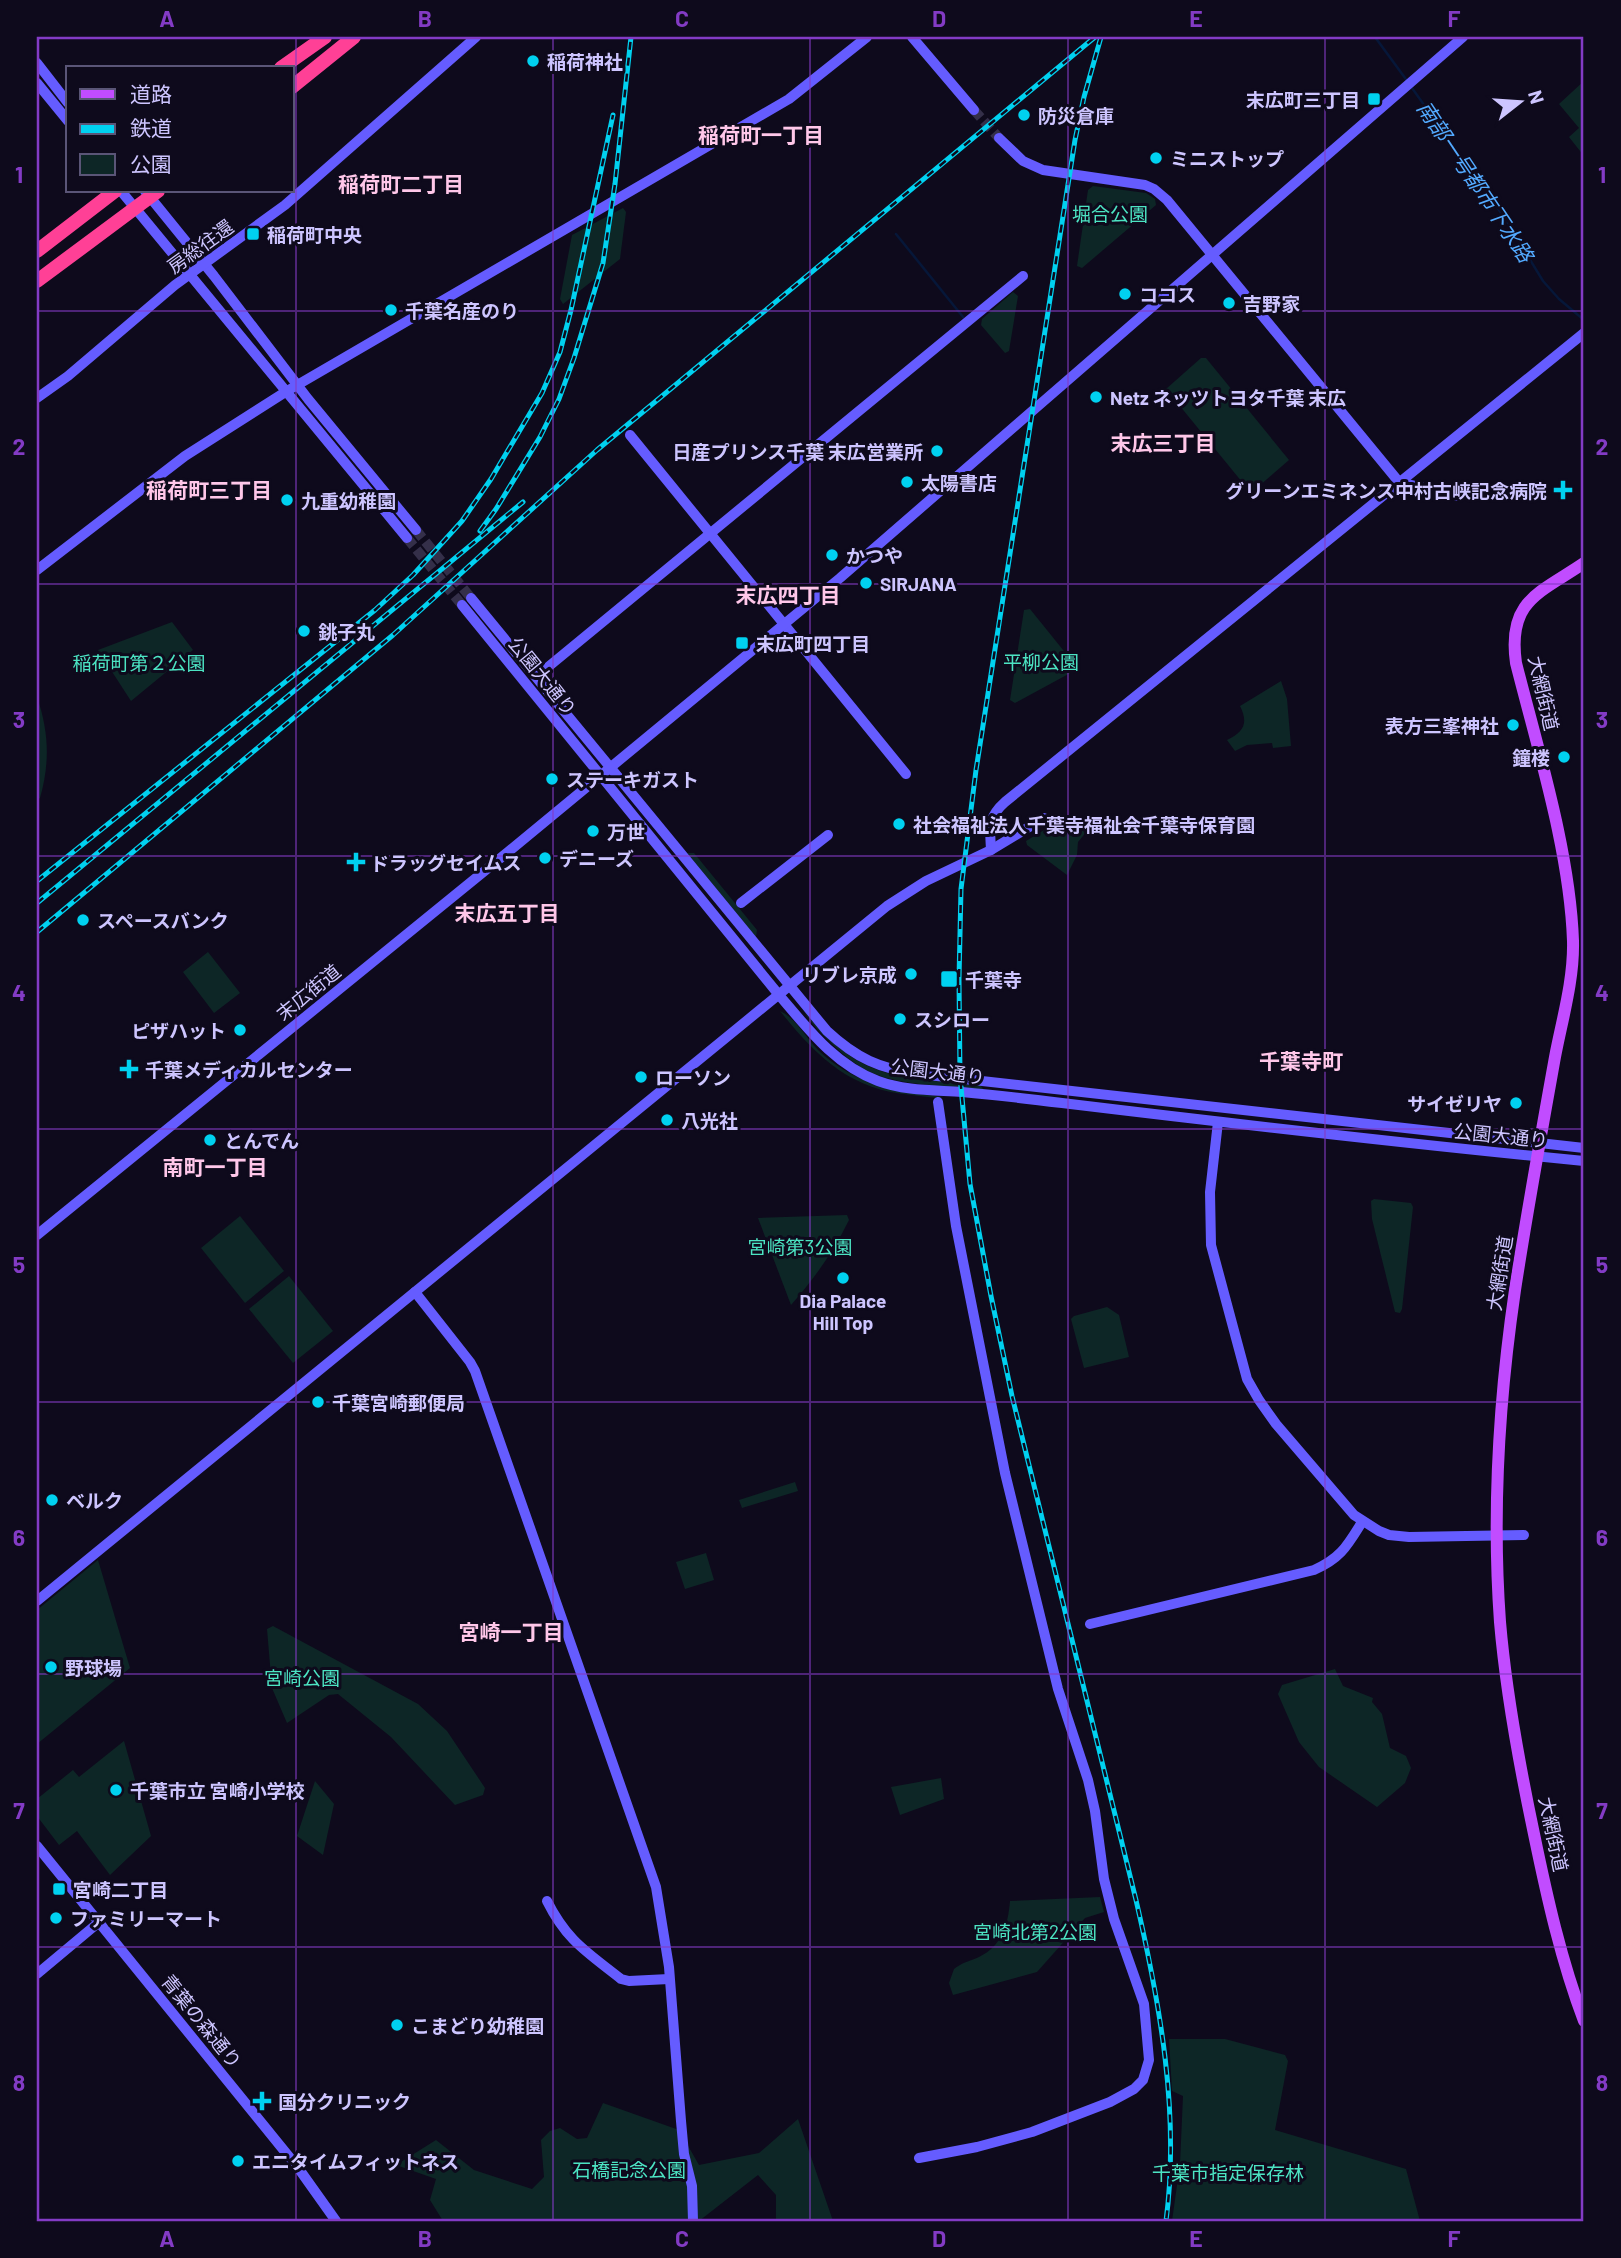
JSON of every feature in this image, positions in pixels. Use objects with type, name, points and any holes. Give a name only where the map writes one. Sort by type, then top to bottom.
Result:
[{"type":"highway","points":[[284,66],[325,37]]},
{"type":"highway","points":[[294,85],[354,37]]},
{"type":"highway","points":[[37,251],[114,192]]},
{"type":"highway","points":[[37,281],[151,193]]},
{"type":"main road","name":"大網街道","points":[[1584,563],[1527,601],[1514,636],[1516,663],[1555,822],[1566,880],[1572,930],[1572,958],[1515,1292],[1502,1399],[1497,1535],[1500,1622],[1517,1752],[1556,1934],[1584,2021]]},
{"type":"street","name":"房総往還","points":[[37,398],[68,376],[189,274],[285,205],[476,37]]},
{"type":"street","points":[[37,570],[186,456],[293,388],[789,99],[867,37]]},
{"type":"street","points":[[912,37],[975,110]]},
{"type":"street","name":"末広街道","points":[[37,1235],[869,553],[1463,37]]},
{"type":"street","points":[[37,63],[66,100]]},
{"type":"street","points":[[37,83],[66,119]]},
{"type":"street","points":[[999,138],[1023,161],[1043,170],[1154,189],[1167,200],[1212,253],[1399,482],[1458,496]]},
{"type":"street","points":[[122,192],[189,274],[293,388],[416,530]]},
{"type":"street","points":[[151,193],[293,388],[407,538]]},
{"type":"street","points":[[548,667],[1023,276]]},
{"type":"street","points":[[991,850],[990,829],[996,810],[1584,333]]},
{"type":"street","points":[[630,435],[906,774]]},
{"type":"street","name":"公園大通り","points":[[466,601],[605,771],[779,995],[834,1056],[855,1071],[889,1084],[910,1088],[1025,1098],[1218,1122],[1584,1161]]},
{"type":"street","name":"公園大通り","points":[[605,771],[836,1039],[871,1063],[893,1071],[1584,1148]]},
{"type":"street","points":[[37,1601],[887,906],[915,887],[991,850],[1044,818]]},
{"type":"street","points":[[741,903],[828,835]]},
{"type":"street","points":[[919,2158],[1019,2136],[1110,2102],[1134,2089],[1143,2080],[1149,2060],[1144,2004],[1114,1919],[1104,1879],[1088,1780],[1058,1689],[1004,1473],[956,1226],[938,1102]]},
{"type":"street","points":[[1218,1122],[1210,1192],[1211,1245],[1247,1379],[1276,1424],[1362,1522],[1379,1531],[1398,1536],[1524,1535]]},
{"type":"street","points":[[415,1292],[475,1371],[656,1887],[669,1979],[684,2154],[692,2186],[693,2221]]},
{"type":"street","points":[[1090,1625],[1314,1570],[1341,1555],[1362,1522]]},
{"type":"street","name":"青葉の森通り","points":[[37,1846],[291,2158],[336,2221]]},
{"type":"street","points":[[547,1901],[563,1930],[574,1942],[621,1979],[669,1979]]},
{"type":"street","points":[[37,1974],[98,1923]]},
{"type":"green space","points":[[1584,81],[1584,156],[1569,137],[1579,128],[1559,104]]},
{"type":"green space","name":"堀合公園","points":[[1093,186],[1146,193],[1155,199],[1156,205],[1082,268],[1077,266],[1088,190]]},
{"type":"green space","points":[[623,208],[626,212],[620,259],[563,304],[560,299],[572,235]]},
{"type":"green space","points":[[1013,292],[1018,296],[1009,351],[1005,353],[981,325],[982,319]]},
{"type":"green space","points":[[1201,358],[1206,358],[1289,460],[1251,493],[1166,389]]},
{"type":"green space","name":"平柳公園","points":[[1030,609],[1076,666],[1074,671],[1015,703],[1010,700],[1024,610]]},
{"type":"green space","name":"稲荷町第２公園","points":[[172,622],[193,650],[131,701],[98,650]]},
{"type":"green space","points":[[1281,681],[1287,699],[1291,746],[1273,748],[1272,743],[1247,745],[1235,751],[1227,740],[1243,727],[1244,718],[1240,706]]},
{"type":"green space","points":[[37,697],[44,723],[47,760],[40,798],[37,800]]},
{"type":"green space","points":[[1064,818],[1087,831],[1078,842],[1077,855],[1067,875],[1027,845],[1026,841]]},
{"type":"green space","points":[[687,853],[694,853],[757,930],[756,937]]},
{"type":"green space","points":[[208,952],[240,993],[214,1013],[183,972]]},
{"type":"green space","points":[[803,1010],[824,1034],[862,1063],[903,1077],[981,1086],[984,1090],[906,1082],[866,1070],[841,1052],[817,1029]]},
{"type":"green space","points":[[780,1011],[796,1023],[818,1050],[846,1071],[893,1089],[944,1097],[890,1092],[853,1078],[822,1056]]},
{"type":"green space","points":[[1374,1199],[1411,1203],[1413,1207],[1400,1313],[1395,1312],[1372,1219],[1371,1201]]},
{"type":"green space","name":"宮崎第3公園","points":[[847,1215],[849,1220],[830,1254],[791,1305],[758,1218]]},
{"type":"green space","points":[[240,1216],[284,1271],[245,1303],[201,1248]]},
{"type":"green space","points":[[289,1276],[333,1331],[293,1363],[249,1309]]},
{"type":"green space","points":[[1107,1307],[1119,1315],[1129,1357],[1084,1368],[1071,1319]]},
{"type":"green space","points":[[795,1482],[798,1491],[742,1508],[739,1500]]},
{"type":"green space","points":[[706,1553],[714,1580],[685,1589],[676,1562]]},
{"type":"green space","points":[[98,1560],[130,1668],[37,1744],[37,1610]]},
{"type":"green space","name":"宮崎公園","points":[[273,1626],[418,1704],[447,1731],[485,1788],[483,1795],[455,1805],[391,1737],[338,1694],[329,1695],[287,1723],[272,1688],[267,1629]]},
{"type":"green space","points":[[1335,1669],[1343,1686],[1373,1698],[1372,1702],[1382,1714],[1390,1748],[1406,1756],[1411,1768],[1405,1783],[1377,1807],[1319,1767],[1299,1742],[1278,1694],[1282,1685]]},
{"type":"green space","points":[[124,1741],[151,1836],[110,1875],[77,1831],[59,1845],[37,1816],[37,1799],[73,1770],[79,1777]]},
{"type":"green space","points":[[941,1778],[944,1799],[900,1815],[891,1787]]},
{"type":"green space","points":[[315,1781],[334,1804],[323,1855],[297,1836]]},
{"type":"green space","name":"宮崎北第2公園","points":[[1100,1897],[1104,1912],[1085,1918],[1037,1972],[953,1995],[949,1983],[954,1969],[987,1952],[998,1941],[1008,1918],[1010,1901]]},
{"type":"green space","name":"千葉市指定保存林","points":[[1169,2039],[1225,2039],[1285,2055],[1288,2061],[1275,2130],[1406,2169],[1420,2221],[1172,2221],[1180,2164],[1183,2096],[1172,2091]]},
{"type":"green space","name":"石橋記念公園","points":[[603,2103],[679,2130],[699,2165],[759,2153],[798,2119],[833,2221],[776,2221],[776,2195],[758,2175],[699,2221],[443,2221],[430,2200],[436,2179],[396,2165],[436,2140],[474,2170],[532,2189],[544,2177],[541,2140],[550,2131],[560,2128],[577,2139],[587,2138]]},
{"type":"waterway","name":"南部一号都市下水路","points":[[1375,37],[1408,82]]},
{"type":"waterway","name":"南部一号都市下水路","points":[[1412,88],[1504,217],[1543,281],[1584,320]]},
{"type":"waterway","points":[[896,234],[963,317]]},
{"type":"tunnel","points":[[974,110],[999,138]]},
{"type":"tunnel","points":[[416,530],[471,598]]},
{"type":"tunnel","points":[[407,538],[462,605]]},
{"type":"railway","points":[[480,531],[540,437],[559,399],[574,358],[603,263],[615,184],[631,37]]},
{"type":"railway","points":[[37,932],[393,635],[597,450],[1095,37]]},
{"type":"railway","points":[[1101,37],[1075,140],[976,770],[961,889],[960,1076],[970,1184],[1012,1396],[1153,1979],[1169,2100],[1170,2181],[1166,2221]]},
{"type":"railway","points":[[37,881],[375,610],[413,575],[462,521],[491,479],[542,393],[560,352],[613,115]]},
{"type":"railway","points":[[37,903],[523,502]]},
{"type":"place","name":"稲荷神社","points":[[533,61]]},
{"type":"place","name":"末広町三丁目","points":[[1374,99]]},
{"type":"place","name":"防災倉庫","points":[[1024,115]]},
{"type":"place","name":"ミニストップ","points":[[1156,158]]},
{"type":"place","name":"稲荷町中央","points":[[253,234]]},
{"type":"place","name":"ココス","points":[[1125,294]]},
{"type":"place","name":"吉野家","points":[[1229,303]]},
{"type":"place","name":"千葉名産のり","points":[[391,310]]},
{"type":"place","name":"Netz ネッツトヨタ千葉 末広","points":[[1096,397]]},
{"type":"place","name":"日産プリンス千葉 末広営業所","points":[[937,451]]},
{"type":"place","name":"太陽書店","points":[[907,482]]},
{"type":"place","name":"グリーンエミネンス中村古峡記念病院","points":[[1563,490]]},
{"type":"place","name":"九重幼稚園","points":[[287,500]]},
{"type":"place","name":"かつや","points":[[832,555]]},
{"type":"place","name":"SIRJANA","points":[[866,583]]},
{"type":"place","name":"銚子丸","points":[[304,631]]},
{"type":"place","name":"末広町四丁目","points":[[742,643]]},
{"type":"place","name":"表方三峯神社","points":[[1513,725]]},
{"type":"place","name":"鐘楼","points":[[1564,757]]},
{"type":"place","name":"ステーキガスト","points":[[552,779]]},
{"type":"place","name":"社会福祉法人千葉寺福祉会千葉寺保育園","points":[[899,824]]},
{"type":"place","name":"万世","points":[[593,831]]},
{"type":"place","name":"デニーズ","points":[[545,858]]},
{"type":"place","name":"ドラッグセイムス","points":[[356,862]]},
{"type":"place","name":"スペースバンク","points":[[83,920]]},
{"type":"place","name":"リブレ京成","points":[[911,974]]},
{"type":"place","name":"千葉寺","points":[[949,979]]},
{"type":"place","name":"スシロー","points":[[900,1019]]},
{"type":"place","name":"ピザハット","points":[[240,1030]]},
{"type":"place","name":"千葉メディカルセンター","points":[[129,1069]]},
{"type":"place","name":"ローソン","points":[[641,1077]]},
{"type":"place","name":"サイゼリヤ","points":[[1516,1103]]},
{"type":"place","name":"八光社","points":[[667,1120]]},
{"type":"place","name":"とんでん","points":[[210,1140]]},
{"type":"place","name":"Dia Palace Hill Top","points":[[843,1278]]},
{"type":"place","name":"千葉宮崎郵便局","points":[[318,1402]]},
{"type":"place","name":"ベルク","points":[[52,1500]]},
{"type":"place","name":"野球場","points":[[51,1667]]},
{"type":"place","name":"千葉市立 宮崎小学校","points":[[116,1790]]},
{"type":"place","name":"宮崎二丁目","points":[[59,1889]]},
{"type":"place","name":"ファミリーマート","points":[[56,1918]]},
{"type":"place","name":"こまどり幼稚園","points":[[397,2025]]},
{"type":"place","name":"国分クリニック","points":[[262,2101]]},
{"type":"place","name":"エニタイムフィットネス","points":[[238,2161]]},
{"type":"district","name":"稲荷町一丁目","points":[[761,134]]},
{"type":"district","name":"稲荷町二丁目","points":[[401,183]]},
{"type":"district","name":"末広三丁目","points":[[1163,442]]},
{"type":"district","name":"稲荷町三丁目","points":[[209,489]]},
{"type":"district","name":"末広四丁目","points":[[788,594]]},
{"type":"district","name":"末広五丁目","points":[[507,912]]},
{"type":"district","name":"千葉寺町","points":[[1301,1060]]},
{"type":"district","name":"南町一丁目","points":[[215,1166]]},
{"type":"district","name":"宮崎一丁目","points":[[511,1631]]}]
